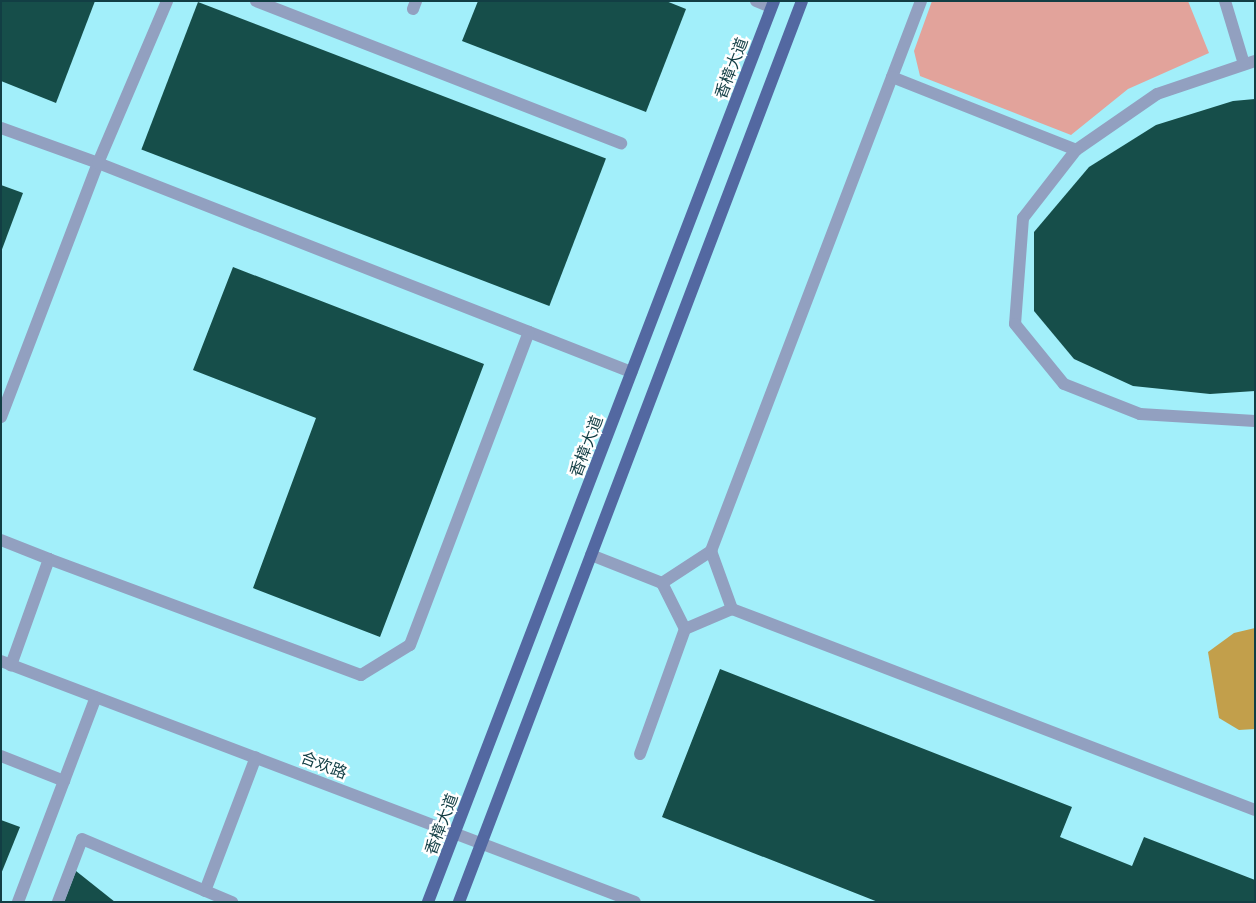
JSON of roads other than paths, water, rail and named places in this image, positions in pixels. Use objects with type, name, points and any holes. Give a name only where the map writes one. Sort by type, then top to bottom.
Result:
[{"type":"main road","points":[[459,902],[802,1]]},
{"type":"main road","name":"香樟大道","points":[[428,902],[773,4]]},
{"type":"street","points":[[1,417],[98,163],[167,1]]},
{"type":"street","points":[[256,1],[621,143]]},
{"type":"street","points":[[756,1],[773,4]]},
{"type":"street","points":[[662,583],[711,551],[921,1]]},
{"type":"street","points":[[1225,1],[1249,62],[1157,94],[1076,150],[1023,218],[1015,324],[1064,384],[1140,414],[1255,421]]},
{"type":"street","points":[[892,77],[1076,150]]},
{"type":"street","points":[[1,128],[98,163],[632,372]]},
{"type":"street","points":[[1,540],[361,675],[410,645],[529,332]]},
{"type":"street","points":[[711,551],[732,609]]},
{"type":"street","points":[[591,556],[662,583],[685,629],[640,754]]},
{"type":"street","points":[[6,663],[49,559]]},
{"type":"street","points":[[685,629],[732,609],[1255,810]]},
{"type":"street","name":"合欢路","points":[[6,663],[482,842],[635,902]]},
{"type":"street","points":[[18,902],[96,697]]},
{"type":"street","points":[[1,756],[64,780]]},
{"type":"street","points":[[205,891],[256,757]]},
{"type":"street","points":[[58,902],[82,839],[232,902]]}]
